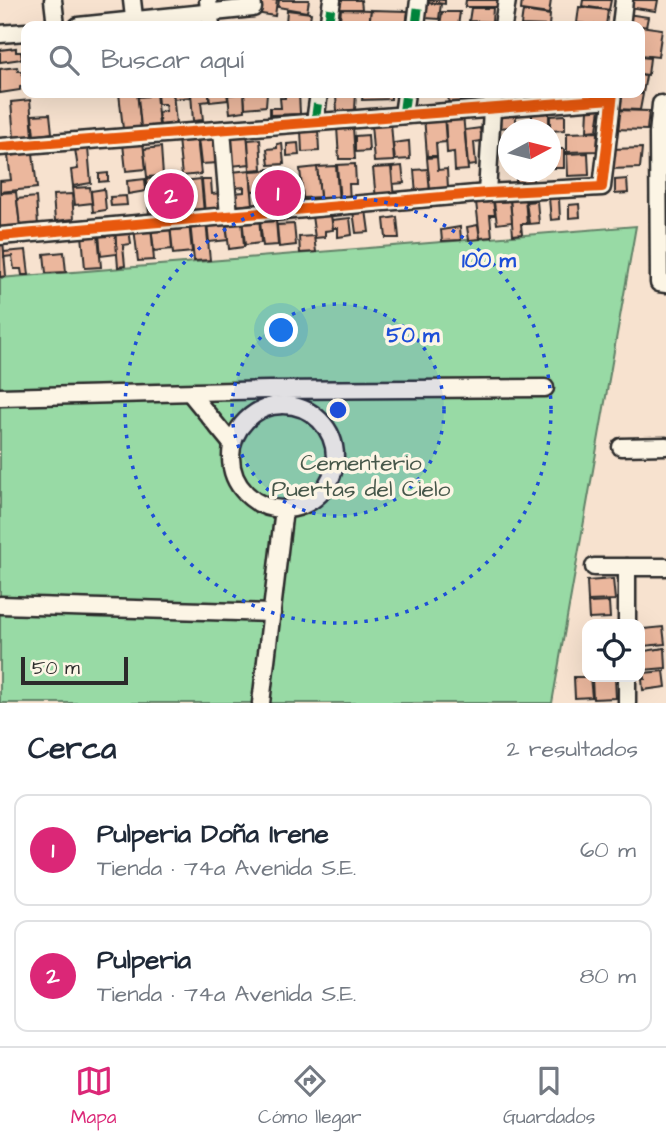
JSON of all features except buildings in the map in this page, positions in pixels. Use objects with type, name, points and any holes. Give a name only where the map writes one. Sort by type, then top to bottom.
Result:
[{"type":"street","points":[[53,0],[55,21]]},
{"type":"street","points":[[132,0],[135,21]]},
{"type":"street","points":[[150,21],[253,8],[252,0]]},
{"type":"street","points":[[329,21],[332,0]]},
{"type":"street","points":[[417,21],[419,0]]},
{"type":"street","points":[[504,21],[507,0]]},
{"type":"street","points":[[622,21],[624,0]]},
{"type":"street","points":[[0,34],[21,32]]},
{"type":"street","points":[[315,122],[318,98]]},
{"type":"street","points":[[403,115],[405,98]]},
{"type":"street","points":[[0,147],[403,115],[492,101],[564,98]]},
{"type":"street","points":[[0,236],[487,193],[602,187],[612,98]]},
{"type":"street","points":[[487,193],[492,101]]},
{"type":"street","points":[[661,104],[658,134],[659,283],[666,284]]},
{"type":"street","points":[[222,130],[229,216]]},
{"type":"street","points":[[0,407],[0,397],[191,394],[271,398],[545,388]]},
{"type":"street","points":[[191,394],[232,443]]},
{"type":"street","points":[[271,398],[299,407],[320,420],[334,443],[334,470],[321,494],[298,508],[273,509],[250,499],[233,474],[232,443],[248,418],[271,398]]},
{"type":"street","points":[[621,447],[666,446]]},
{"type":"street","points":[[261,703],[284,509]]},
{"type":"street","points":[[626,567],[627,619]]},
{"type":"street","points":[[594,568],[666,568]]},
{"type":"street","points":[[0,605],[272,613]]},
{"type":"street","points":[[627,682],[627,703]]},
{"type":"green space","name":"Cementerio Puertas del Cielo","points":[[636,226],[552,703],[0,703],[0,278]]},
{"type":"marked path","points":[[329,21],[332,0]]},
{"type":"marked path","points":[[417,21],[419,0]]},
{"type":"marked path","points":[[315,122],[318,98]]},
{"type":"marked path","points":[[403,115],[405,98]]},
{"type":"cycle path","points":[[0,236],[487,193],[602,187],[612,98]]},
{"type":"cycle path","points":[[0,147],[612,99]]},
{"type":"place","name":"Pulperia Doña Irene","points":[[278,193]]},
{"type":"place","name":"Pulperia","points":[[171,196]]}]
